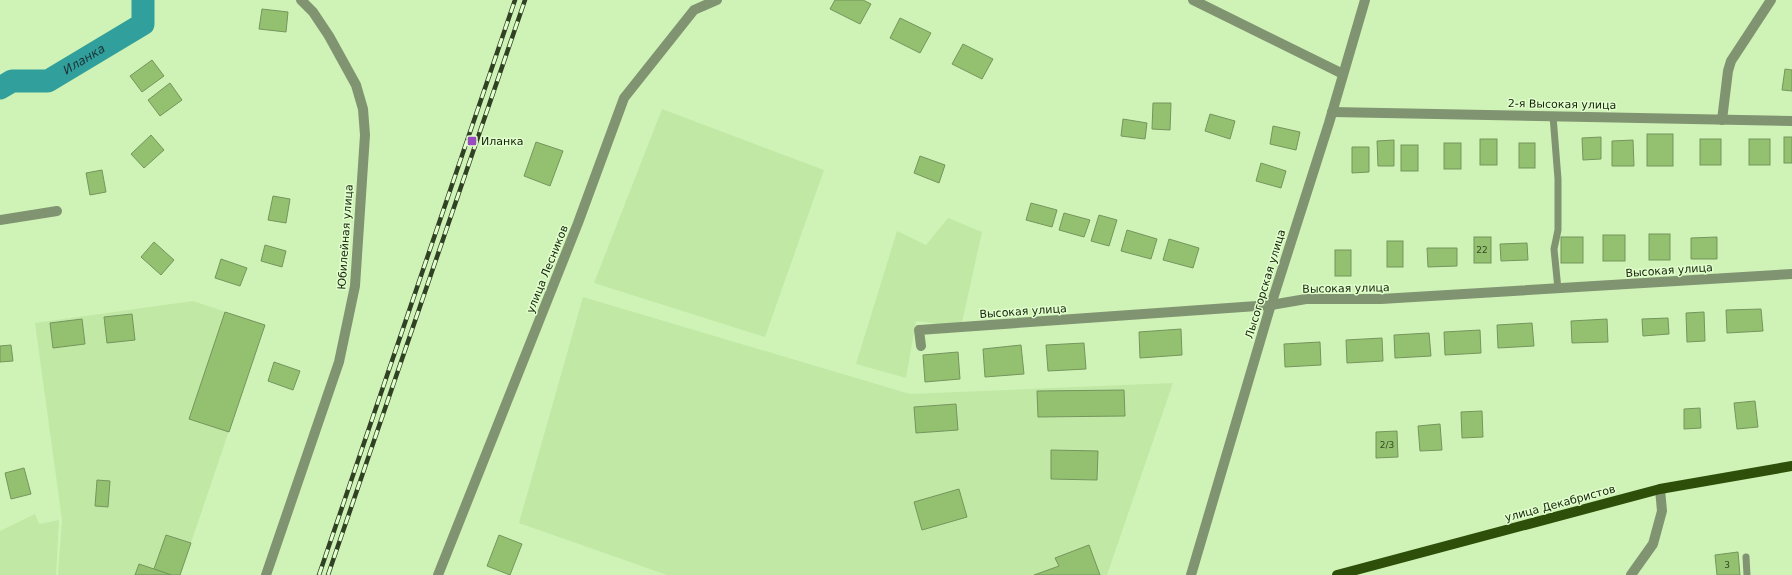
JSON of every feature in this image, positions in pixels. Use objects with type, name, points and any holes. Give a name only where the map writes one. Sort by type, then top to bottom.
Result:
[{"type":"main road","name":"улица Декабристов","points":[[1337,575],[1660,489],[1792,466]]},
{"type":"street","name":"Юбилейная улица","points":[[266,575],[339,362],[355,286],[365,135],[363,109],[356,85],[325,30],[313,12],[301,0]]},
{"type":"street","name":"улица Лесников","points":[[438,575],[578,223],[624,98],[694,10],[717,0]]},
{"type":"street","points":[[1193,0],[1343,74]]},
{"type":"street","name":"Лысогорская улица","points":[[1191,575],[1271,305],[1332,112],[1365,0]]},
{"type":"street","points":[[1722,120],[1728,71],[1731,61],[1771,0]]},
{"type":"street","name":"2-я Высокая улица","points":[[1332,112],[1792,121]]},
{"type":"street","points":[[0,220],[57,211]]},
{"type":"street","name":"Высокая улица","points":[[921,346],[918,330],[1271,305],[1306,300],[1382,300],[1792,274]]},
{"type":"street","points":[[1631,575],[1653,544],[1662,511],[1660,489]]},
{"type":"lane","points":[[1553,116],[1558,179],[1558,230],[1554,249],[1558,289]]},
{"type":"lane","points":[[1746,557],[1747,575]]},
{"type":"shaded area","points":[[662,109],[824,170],[765,337],[594,283]]},
{"type":"shaded area","points":[[948,218],[982,232],[961,327],[916,321],[906,378],[856,364],[897,231],[926,245]]},
{"type":"shaded area","points":[[583,297],[910,394],[1173,383],[1107,575],[667,575],[519,523]]},
{"type":"shaded area","points":[[193,301],[265,325],[180,575],[58,575],[62,520],[35,323]]},
{"type":"shaded area","points":[[35,514],[39,524],[59,520],[56,575],[0,575],[0,531]]},
{"type":"building","points":[[835,0],[863,0],[871,4],[860,24],[830,9]]},
{"type":"building","points":[[262,9],[288,12],[286,32],[259,29]]},
{"type":"building","points":[[900,18],[931,33],[920,53],[890,38]]},
{"type":"building","points":[[963,44],[993,59],[982,79],[952,64]]},
{"type":"building","points":[[152,60],[164,76],[142,92],[130,76]]},
{"type":"building","points":[[1785,69],[1792,70],[1792,91],[1782,90]]},
{"type":"building","points":[[170,83],[182,100],[160,116],[148,100]]},
{"type":"building","points":[[1153,103],[1171,103],[1170,130],[1152,129]]},
{"type":"building","points":[[1210,114],[1235,121],[1230,139],[1205,131]]},
{"type":"building","points":[[1123,119],[1147,123],[1145,139],[1121,136]]},
{"type":"building","points":[[1273,126],[1300,132],[1296,150],[1270,144]]},
{"type":"building","points":[[1647,134],[1673,134],[1673,166],[1647,166]]},
{"type":"building","points":[[151,135],[164,150],[144,168],[131,154]]},
{"type":"building","points":[[1601,137],[1601,159],[1583,160],[1582,138]]},
{"type":"building","points":[[1784,137],[1792,137],[1792,163],[1784,163]]},
{"type":"building","points":[[1480,139],[1497,139],[1497,165],[1480,165]]},
{"type":"building","points":[[1700,139],[1721,139],[1721,165],[1700,165]]},
{"type":"building","points":[[1749,139],[1770,139],[1770,165],[1749,165]]},
{"type":"building","points":[[1394,140],[1394,166],[1378,166],[1377,141]]},
{"type":"building","points":[[1633,140],[1634,166],[1612,166],[1612,141]]},
{"type":"building","name":"Иланка","points":[[536,142],[563,151],[550,186],[524,176]]},
{"type":"building","points":[[1444,143],[1461,143],[1461,169],[1444,169]]},
{"type":"building","points":[[1519,143],[1535,143],[1535,168],[1519,168]]},
{"type":"building","points":[[1401,145],[1418,145],[1418,171],[1401,171]]},
{"type":"building","points":[[1352,147],[1369,147],[1369,172],[1352,173]]},
{"type":"building","points":[[920,156],[945,165],[939,183],[914,173]]},
{"type":"building","points":[[1261,163],[1286,171],[1281,188],[1256,181]]},
{"type":"building","points":[[102,170],[106,192],[90,195],[86,173]]},
{"type":"building","points":[[273,196],[290,199],[286,223],[268,220]]},
{"type":"building","points":[[1031,203],[1057,210],[1052,227],[1026,220]]},
{"type":"building","points":[[1064,213],[1090,220],[1084,237],[1059,230]]},
{"type":"building","points":[[1099,215],[1117,220],[1109,246],[1091,241]]},
{"type":"building","points":[[1127,230],[1157,239],[1151,259],[1121,251]]},
{"type":"building","points":[[1649,234],[1670,234],[1670,260],[1649,260]]},
{"type":"building","points":[[1603,235],[1625,235],[1625,261],[1603,261]]},
{"type":"building","points":[[1474,237],[1491,237],[1491,263],[1474,263]]},
{"type":"building","points":[[1561,237],[1583,237],[1583,263],[1561,263]]},
{"type":"building","points":[[1717,237],[1717,259],[1691,259],[1691,238]]},
{"type":"building","points":[[1169,239],[1199,248],[1193,268],[1163,260]]},
{"type":"building","points":[[1387,241],[1403,241],[1403,267],[1387,267]]},
{"type":"building","points":[[154,242],[174,260],[161,275],[141,257]]},
{"type":"building","points":[[1527,243],[1528,260],[1501,261],[1500,244]]},
{"type":"building","points":[[265,245],[286,251],[282,267],[261,261]]},
{"type":"building","points":[[1427,248],[1457,248],[1457,266],[1428,267]]},
{"type":"building","points":[[1335,250],[1351,250],[1351,276],[1335,276]]},
{"type":"building","points":[[221,259],[247,268],[240,286],[215,278]]},
{"type":"building","points":[[1761,309],[1763,331],[1727,333],[1726,310]]},
{"type":"building","points":[[225,312],[265,325],[229,432],[189,419]]},
{"type":"building","points":[[1704,312],[1705,341],[1687,342],[1686,313]]},
{"type":"building","points":[[132,314],[135,340],[107,343],[104,317]]},
{"type":"building","points":[[1668,318],[1669,334],[1643,336],[1642,319]]},
{"type":"building","points":[[82,319],[85,344],[53,348],[50,323]]},
{"type":"building","points":[[1607,319],[1608,342],[1572,343],[1571,321]]},
{"type":"building","points":[[1532,323],[1534,346],[1498,348],[1497,325]]},
{"type":"building","points":[[1181,329],[1182,355],[1140,358],[1139,332]]},
{"type":"building","points":[[1480,330],[1481,353],[1445,355],[1444,332]]},
{"type":"building","points":[[1429,333],[1431,356],[1395,358],[1394,335]]},
{"type":"building","points":[[1382,338],[1383,361],[1347,363],[1346,340]]},
{"type":"building","points":[[1320,342],[1321,365],[1285,367],[1284,344]]},
{"type":"building","points":[[1084,343],[1086,369],[1048,371],[1046,345]]},
{"type":"building","points":[[11,345],[13,361],[0,362],[0,346]]},
{"type":"building","points":[[1021,345],[1024,374],[985,377],[983,349]]},
{"type":"building","points":[[958,352],[960,379],[925,382],[923,355]]},
{"type":"building","points":[[274,362],[300,371],[293,390],[268,381]]},
{"type":"building","points":[[1124,390],[1125,416],[1038,417],[1037,391]]},
{"type":"building","points":[[1755,401],[1758,427],[1737,429],[1734,403]]},
{"type":"building","points":[[956,404],[958,430],[916,433],[914,407]]},
{"type":"building","points":[[1700,408],[1701,428],[1684,429],[1684,409]]},
{"type":"building","points":[[1482,411],[1483,437],[1462,438],[1461,412]]},
{"type":"building","points":[[1440,424],[1442,450],[1420,451],[1418,426]]},
{"type":"building","points":[[1397,431],[1398,457],[1376,458],[1376,432]]},
{"type":"building","points":[[1051,450],[1098,451],[1097,480],[1051,479]]},
{"type":"building","points":[[24,468],[31,494],[11,499],[5,473]]},
{"type":"building","points":[[97,480],[110,481],[108,507],[95,506]]},
{"type":"building","points":[[959,489],[967,517],[922,530],[914,502]]},
{"type":"building","points":[[166,535],[191,543],[180,575],[171,575],[154,569]]},
{"type":"building","points":[[499,535],[522,544],[510,575],[487,566]]},
{"type":"building","points":[[1089,545],[1100,575],[1034,575],[1059,566],[1055,558]]},
{"type":"building","points":[[1738,552],[1740,575],[1717,575],[1715,555]]},
{"type":"building","points":[[139,564],[154,569],[171,575],[135,575]]},
{"type":"waterway","name":"Иланка","points":[[0,88],[12,81],[48,81],[143,24],[143,0]]},
{"type":"railway","points":[[319,575],[515,0]]},
{"type":"railway","points":[[328,575],[525,0]]},
{"type":"place","name":"Иланка","points":[[472,141]]}]
